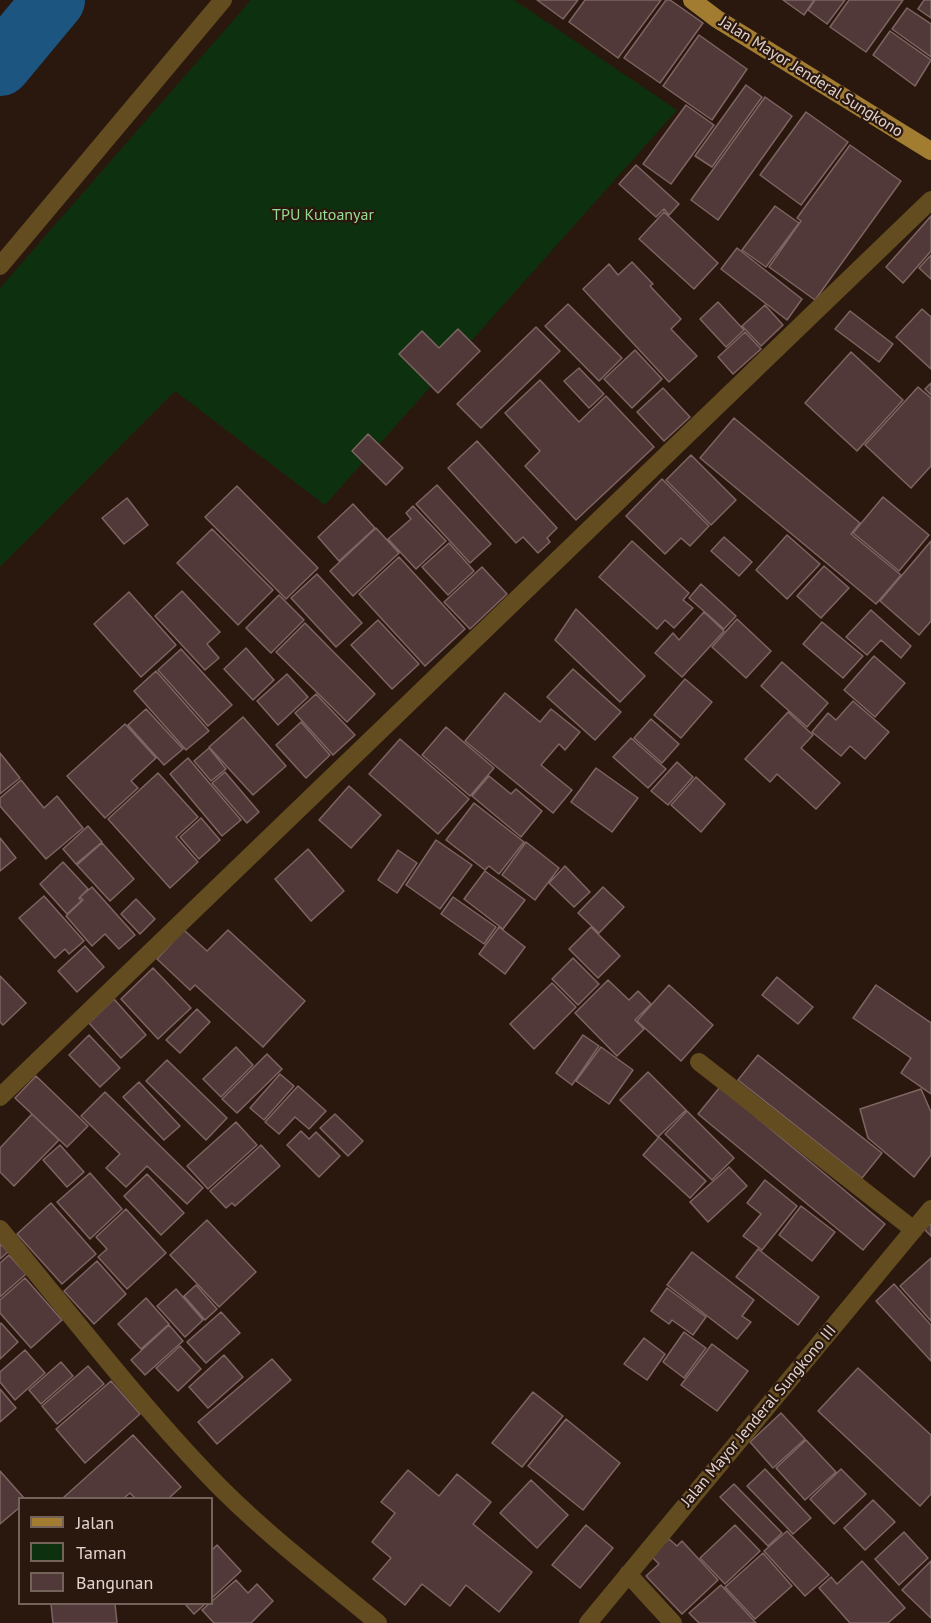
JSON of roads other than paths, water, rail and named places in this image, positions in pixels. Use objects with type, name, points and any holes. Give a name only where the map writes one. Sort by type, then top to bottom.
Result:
[{"type":"main road","name":"Jalan Mayor Jenderal Sungkono","points":[[692,0],[717,19],[931,151]]},
{"type":"street","points":[[0,266],[223,0]]},
{"type":"street","points":[[0,1096],[931,200]]},
{"type":"street","points":[[699,1062],[914,1230]]},
{"type":"street","name":"Jalan Mayor Jenderal Sungkono III","points":[[588,1623],[931,1209]]},
{"type":"street","points":[[0,1229],[131,1387],[207,1474],[301,1560],[378,1623]]},
{"type":"street","points":[[628,1574],[673,1623]]},
{"type":"waterway","points":[[0,65],[54,0]]},
{"type":"park label","name":"TPU Kutoanyar","points":[[323,215]]}]
